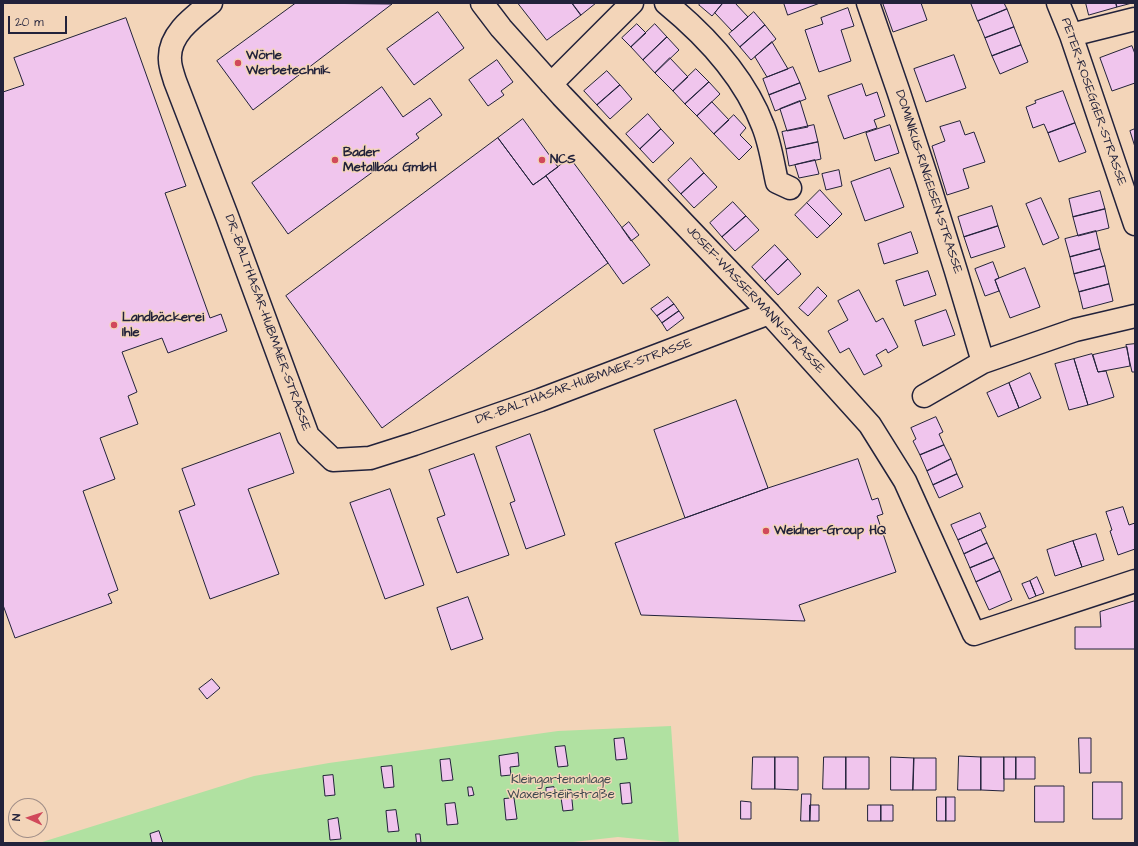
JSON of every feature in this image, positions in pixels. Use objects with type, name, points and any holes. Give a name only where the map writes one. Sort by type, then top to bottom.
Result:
[{"type":"street","name":"DR.-BALTHASAR-HUBMAIER-STRASSE","points":[[211,3],[191,19],[173,41],[170,59],[175,81],[235,237],[308,436],[333,460],[370,458],[414,444],[540,400],[770,313]]},
{"type":"street","name":"JOSEF-WASSERMANN-STRASSE","points":[[482,3],[501,28],[551,84],[770,313],[870,425],[905,481],[974,634],[1135,581]]},
{"type":"street","points":[[551,84],[632,3]]},
{"type":"street","points":[[666,3],[707,42],[741,82],[764,126],[777,182],[790,188]]},
{"type":"street","name":"DOMINIKUS-RINGEISEN-STRASSE","points":[[868,3],[939,211],[983,362]]},
{"type":"street","name":"PETER-ROSEGGER-STRASSE","points":[[1058,3],[1071,35],[1135,224]]},
{"type":"street","points":[[1071,35],[1135,19]]},
{"type":"street","points":[[924,396],[983,362],[1075,330],[1135,316]]},
{"type":"green space","name":"Kleingartenanlage Waxensteinstraße","points":[[671,726],[679,843],[618,837],[564,843],[39,843],[254,776],[329,763],[558,731]]},
{"type":"building","points":[[296,3],[392,4],[253,110],[217,61]]},
{"type":"building","points":[[518,3],[572,3],[581,15],[547,40]]},
{"type":"building","points":[[572,3],[596,3],[581,15]]},
{"type":"building","points":[[701,3],[723,3],[712,16],[699,5]]},
{"type":"building","points":[[723,3],[735,3],[748,17],[732,31],[715,13]]},
{"type":"building","points":[[784,3],[820,3],[788,15]]},
{"type":"building","points":[[921,3],[927,20],[893,32],[883,4]]},
{"type":"building","points":[[971,3],[1004,3],[1007,9],[978,21]]},
{"type":"building","points":[[1086,3],[1116,3],[1117,7],[1089,15]]},
{"type":"building","points":[[1116,3],[1132,3],[1117,7]]},
{"type":"building","points":[[848,8],[854,26],[841,30],[851,61],[819,72],[805,30],[823,24],[821,18]]},
{"type":"building","points":[[1007,9],[1014,27],[985,38],[978,21]]},
{"type":"building","points":[[438,12],[464,48],[414,85],[387,49]]},
{"type":"building","points":[[754,12],[765,25],[740,47],[729,34]]},
{"type":"building","name":"Landbäckerei Ihle","points":[[126,18],[186,186],[165,193],[210,318],[221,314],[227,331],[168,353],[162,338],[122,352],[137,392],[128,396],[138,424],[100,438],[115,479],[83,491],[118,590],[108,594],[112,603],[15,638],[3,605],[3,92],[24,85],[14,58]]},
{"type":"building","points":[[637,24],[646,33],[631,47],[622,38]]},
{"type":"building","points":[[655,24],[667,37],[643,60],[631,47]]},
{"type":"building","points":[[765,25],[776,39],[751,60],[740,47]]},
{"type":"building","points":[[1014,27],[1021,45],[992,56],[985,38]]},
{"type":"building","points":[[667,37],[679,50],[655,73],[643,60]]},
{"type":"building","points":[[772,42],[788,69],[767,77],[755,57]]},
{"type":"building","points":[[1021,45],[1028,62],[1000,74],[992,56]]},
{"type":"building","points":[[1132,46],[1135,54],[1135,83],[1112,91],[1100,58]]},
{"type":"building","points":[[954,55],[966,88],[926,102],[914,69]]},
{"type":"building","points":[[670,58],[688,77],[673,91],[655,73]]},
{"type":"building","points":[[497,60],[513,82],[501,91],[504,95],[488,106],[469,80]]},
{"type":"building","points":[[793,67],[800,83],[769,95],[763,79]]},
{"type":"building","points":[[696,69],[709,82],[685,104],[673,91]]},
{"type":"building","points":[[607,71],[620,85],[597,105],[584,91]]},
{"type":"building","points":[[709,82],[720,94],[697,116],[685,104]]},
{"type":"building","points":[[800,83],[806,99],[775,111],[769,95]]},
{"type":"building","points":[[862,84],[866,96],[877,92],[885,116],[874,120],[877,128],[844,139],[828,96]]},
{"type":"building","points":[[620,85],[632,99],[610,119],[597,105]]},
{"type":"building","name":"Bader Metallbau GmbH","points":[[382,87],[403,117],[430,98],[442,115],[416,134],[419,138],[288,234],[252,183]]},
{"type":"building","points":[[1063,91],[1075,123],[1048,133],[1044,124],[1033,128],[1026,107],[1036,103],[1035,101]]},
{"type":"building","points":[[800,101],[808,127],[787,131],[780,109]]},
{"type":"building","points":[[712,102],[729,120],[714,134],[697,116]]},
{"type":"building","points":[[648,114],[661,129],[640,149],[626,134]]},
{"type":"building","points":[[734,115],[746,128],[740,135],[752,147],[739,160],[714,134]]},
{"type":"building","points":[[523,119],[558,167],[533,185],[498,138]]},
{"type":"building","points":[[960,121],[965,135],[974,132],[985,162],[963,169],[969,188],[947,195],[932,146],[945,141],[940,127]]},
{"type":"building","points":[[1075,123],[1086,152],[1059,162],[1048,133]]},
{"type":"building","points":[[814,125],[818,142],[786,149],[782,132]]},
{"type":"building","points":[[890,125],[899,153],[875,161],[866,133]]},
{"type":"building","points":[[661,129],[674,143],[653,163],[640,149]]},
{"type":"building","points":[[1135,129],[1135,147],[1130,131]]},
{"type":"building","points":[[498,138],[533,185],[546,176],[608,263],[382,428],[286,296]]},
{"type":"building","points":[[818,142],[821,159],[789,166],[786,149]]},
{"type":"building","points":[[570,158],[650,265],[623,284],[546,176]]},
{"type":"building","points":[[691,158],[704,173],[681,194],[668,180]]},
{"type":"building","points":[[815,160],[819,174],[799,178],[795,165]]},
{"type":"building","points":[[890,168],[904,207],[865,221],[851,182]]},
{"type":"building","points":[[839,170],[842,186],[826,190],[822,174]]},
{"type":"building","points":[[704,173],[717,187],[694,208],[681,194]]},
{"type":"building","points":[[820,190],[842,214],[830,226],[807,203]]},
{"type":"building","points":[[1100,191],[1105,209],[1073,217],[1069,199]]},
{"type":"building","points":[[1041,198],[1059,238],[1043,245],[1026,204]]},
{"type":"building","points":[[733,202],[746,216],[722,237],[710,223]]},
{"type":"building","points":[[807,203],[830,226],[817,238],[795,215]]},
{"type":"building","points":[[992,206],[998,226],[964,237],[958,217]]},
{"type":"building","points":[[1105,209],[1109,228],[1078,236],[1073,217]]},
{"type":"building","points":[[746,216],[759,230],[735,251],[722,237]]},
{"type":"building","points":[[629,222],[639,235],[631,241],[622,228]]},
{"type":"building","points":[[998,226],[1005,247],[971,258],[964,237]]},
{"type":"building","points":[[1096,231],[1100,249],[1070,257],[1065,239]]},
{"type":"building","points":[[911,232],[918,253],[884,264],[878,244]]},
{"type":"building","points":[[775,245],[788,259],[765,281],[752,267]]},
{"type":"building","points":[[1100,249],[1105,266],[1074,274],[1070,257]]},
{"type":"building","points":[[788,259],[801,274],[778,295],[765,281]]},
{"type":"building","points":[[993,262],[999,278],[995,280],[999,291],[985,296],[975,269]]},
{"type":"building","points":[[1105,266],[1109,284],[1079,292],[1074,274]]},
{"type":"building","points":[[1025,268],[1040,307],[1010,318],[995,280]]},
{"type":"building","points":[[928,271],[936,295],[904,306],[896,281]]},
{"type":"building","points":[[1109,284],[1113,301],[1083,309],[1079,292]]},
{"type":"building","points":[[818,287],[827,296],[808,316],[799,308]]},
{"type":"building","points":[[859,290],[876,322],[883,318],[898,347],[888,353],[886,349],[876,355],[882,366],[864,375],[849,348],[840,353],[828,331],[848,320],[838,301]]},
{"type":"building","points":[[668,297],[674,304],[657,316],[651,309]]},
{"type":"building","points":[[674,304],[679,311],[662,323],[657,316]]},
{"type":"building","points":[[946,310],[955,335],[923,346],[915,321]]},
{"type":"building","points":[[679,311],[684,318],[667,331],[662,323]]},
{"type":"building","points":[[1135,344],[1135,372],[1132,372],[1126,345]]},
{"type":"building","points":[[1127,347],[1130,366],[1098,372],[1093,355]]},
{"type":"building","points":[[1092,354],[1098,372],[1106,371],[1114,397],[1088,405],[1074,359]]},
{"type":"building","points":[[1074,359],[1088,405],[1069,410],[1055,364]]},
{"type":"building","points":[[1030,373],[1041,398],[1019,408],[1009,383]]},
{"type":"building","points":[[1009,383],[1019,408],[998,417],[987,393]]},
{"type":"building","points":[[736,400],[768,488],[685,518],[654,430]]},
{"type":"building","points":[[936,417],[943,432],[939,434],[944,445],[920,455],[913,441],[916,439],[911,428]]},
{"type":"building","points":[[280,433],[294,473],[248,489],[279,574],[210,599],[179,511],[195,505],[182,469]]},
{"type":"building","points":[[530,434],[565,535],[526,549],[510,503],[515,501],[496,447]]},
{"type":"building","points":[[944,445],[951,459],[927,471],[920,455]]},
{"type":"building","points":[[474,454],[509,555],[457,573],[437,518],[445,515],[429,470]]},
{"type":"building","name":"Weidner-Group HQ","points":[[858,459],[872,500],[878,498],[883,514],[877,516],[896,572],[799,605],[805,621],[641,615],[615,543],[768,488]]},
{"type":"building","points":[[951,459],[957,474],[933,485],[927,471]]},
{"type":"building","points":[[957,474],[963,487],[939,498],[933,485]]},
{"type":"building","points":[[390,489],[424,585],[385,599],[350,503]]},
{"type":"building","points":[[1123,507],[1129,525],[1135,523],[1135,549],[1118,555],[1110,531],[1112,530],[1106,512]]},
{"type":"building","points":[[980,513],[986,527],[958,540],[951,525]]},
{"type":"building","points":[[981,530],[987,543],[964,554],[958,540]]},
{"type":"building","points":[[1096,534],[1104,560],[1082,567],[1073,541]]},
{"type":"building","points":[[1073,541],[1082,567],[1055,576],[1047,550]]},
{"type":"building","points":[[987,543],[994,558],[970,568],[964,554]]},
{"type":"building","points":[[994,558],[1000,571],[976,582],[970,568]]},
{"type":"building","points":[[1000,571],[1012,600],[989,610],[976,582]]},
{"type":"building","points":[[1037,577],[1044,593],[1036,596],[1030,581]]},
{"type":"building","points":[[1030,581],[1036,596],[1029,599],[1022,584]]},
{"type":"building","points":[[468,597],[483,639],[451,650],[437,608]]},
{"type":"building","points":[[1135,601],[1135,649],[1075,649],[1075,627],[1101,627],[1100,612]]},
{"type":"building","points":[[212,679],[220,688],[207,699],[199,689]]},
{"type":"building","points":[[624,738],[627,759],[616,760],[614,739]]},
{"type":"building","points":[[1079,738],[1091,738],[1091,773],[1080,773]]},
{"type":"building","points":[[565,746],[568,766],[558,767],[555,747]]},
{"type":"building","points":[[518,753],[519,766],[510,767],[511,775],[501,776],[499,756]]},
{"type":"building","points":[[959,756],[981,757],[981,790],[958,790]]},
{"type":"building","points":[[753,757],[775,757],[775,789],[752,789]]},
{"type":"building","points":[[775,757],[798,757],[798,790],[775,789]]},
{"type":"building","points":[[824,757],[846,757],[846,789],[823,789]]},
{"type":"building","points":[[846,757],[869,757],[869,789],[846,789]]},
{"type":"building","points":[[891,757],[914,758],[913,790],[891,790]]},
{"type":"building","points":[[981,757],[1004,757],[1004,791],[981,790]]},
{"type":"building","points":[[1004,757],[1016,757],[1016,779],[1004,779]]},
{"type":"building","points":[[1016,757],[1035,757],[1035,779],[1016,779]]},
{"type":"building","points":[[914,758],[936,758],[936,790],[913,790]]},
{"type":"building","points":[[450,759],[453,780],[442,781],[440,760]]},
{"type":"building","points":[[392,766],[394,787],[384,788],[381,767]]},
{"type":"building","points":[[333,775],[335,795],[325,796],[323,776]]},
{"type":"building","points":[[1093,782],[1122,782],[1122,819],[1093,819]]},
{"type":"building","points":[[630,783],[632,803],[622,804],[620,784]]},
{"type":"building","points":[[1035,786],[1064,786],[1064,822],[1035,822]]},
{"type":"building","points":[[468,787],[472,787],[474,795],[469,796]]},
{"type":"building","points":[[554,787],[555,791],[546,793],[546,788]]},
{"type":"building","points":[[571,790],[573,810],[563,811],[560,791]]},
{"type":"building","points":[[802,794],[811,794],[810,821],[801,821]]},
{"type":"building","points":[[937,797],[946,797],[946,821],[937,821]]},
{"type":"building","points":[[946,797],[955,797],[955,821],[946,821]]},
{"type":"building","points":[[514,798],[517,819],[506,820],[504,799]]},
{"type":"building","points":[[741,801],[751,802],[751,819],[741,819]]},
{"type":"building","points":[[455,803],[458,824],[447,825],[445,804]]},
{"type":"building","points":[[810,805],[819,805],[819,821],[810,821]]},
{"type":"building","points":[[868,805],[881,805],[881,821],[868,821]]},
{"type":"building","points":[[881,805],[893,805],[893,821],[881,821]]},
{"type":"building","points":[[396,810],[399,831],[388,832],[386,811]]},
{"type":"building","points":[[338,818],[341,839],[330,840],[328,820]]},
{"type":"building","points":[[159,831],[163,843],[152,843],[150,834]]},
{"type":"building","points":[[416,834],[420,834],[421,843],[417,843]]},
{"type":"place","name":"Wörle Werbetechnik","points":[[238,63]]},
{"type":"place","name":"Bader Metallbau GmbH","points":[[335,160]]},
{"type":"place","name":"NCS","points":[[542,160]]},
{"type":"place","name":"Landbäckerei Ihle","points":[[114,325]]},
{"type":"place","name":"Weidner-Group HQ","points":[[766,531]]}]
